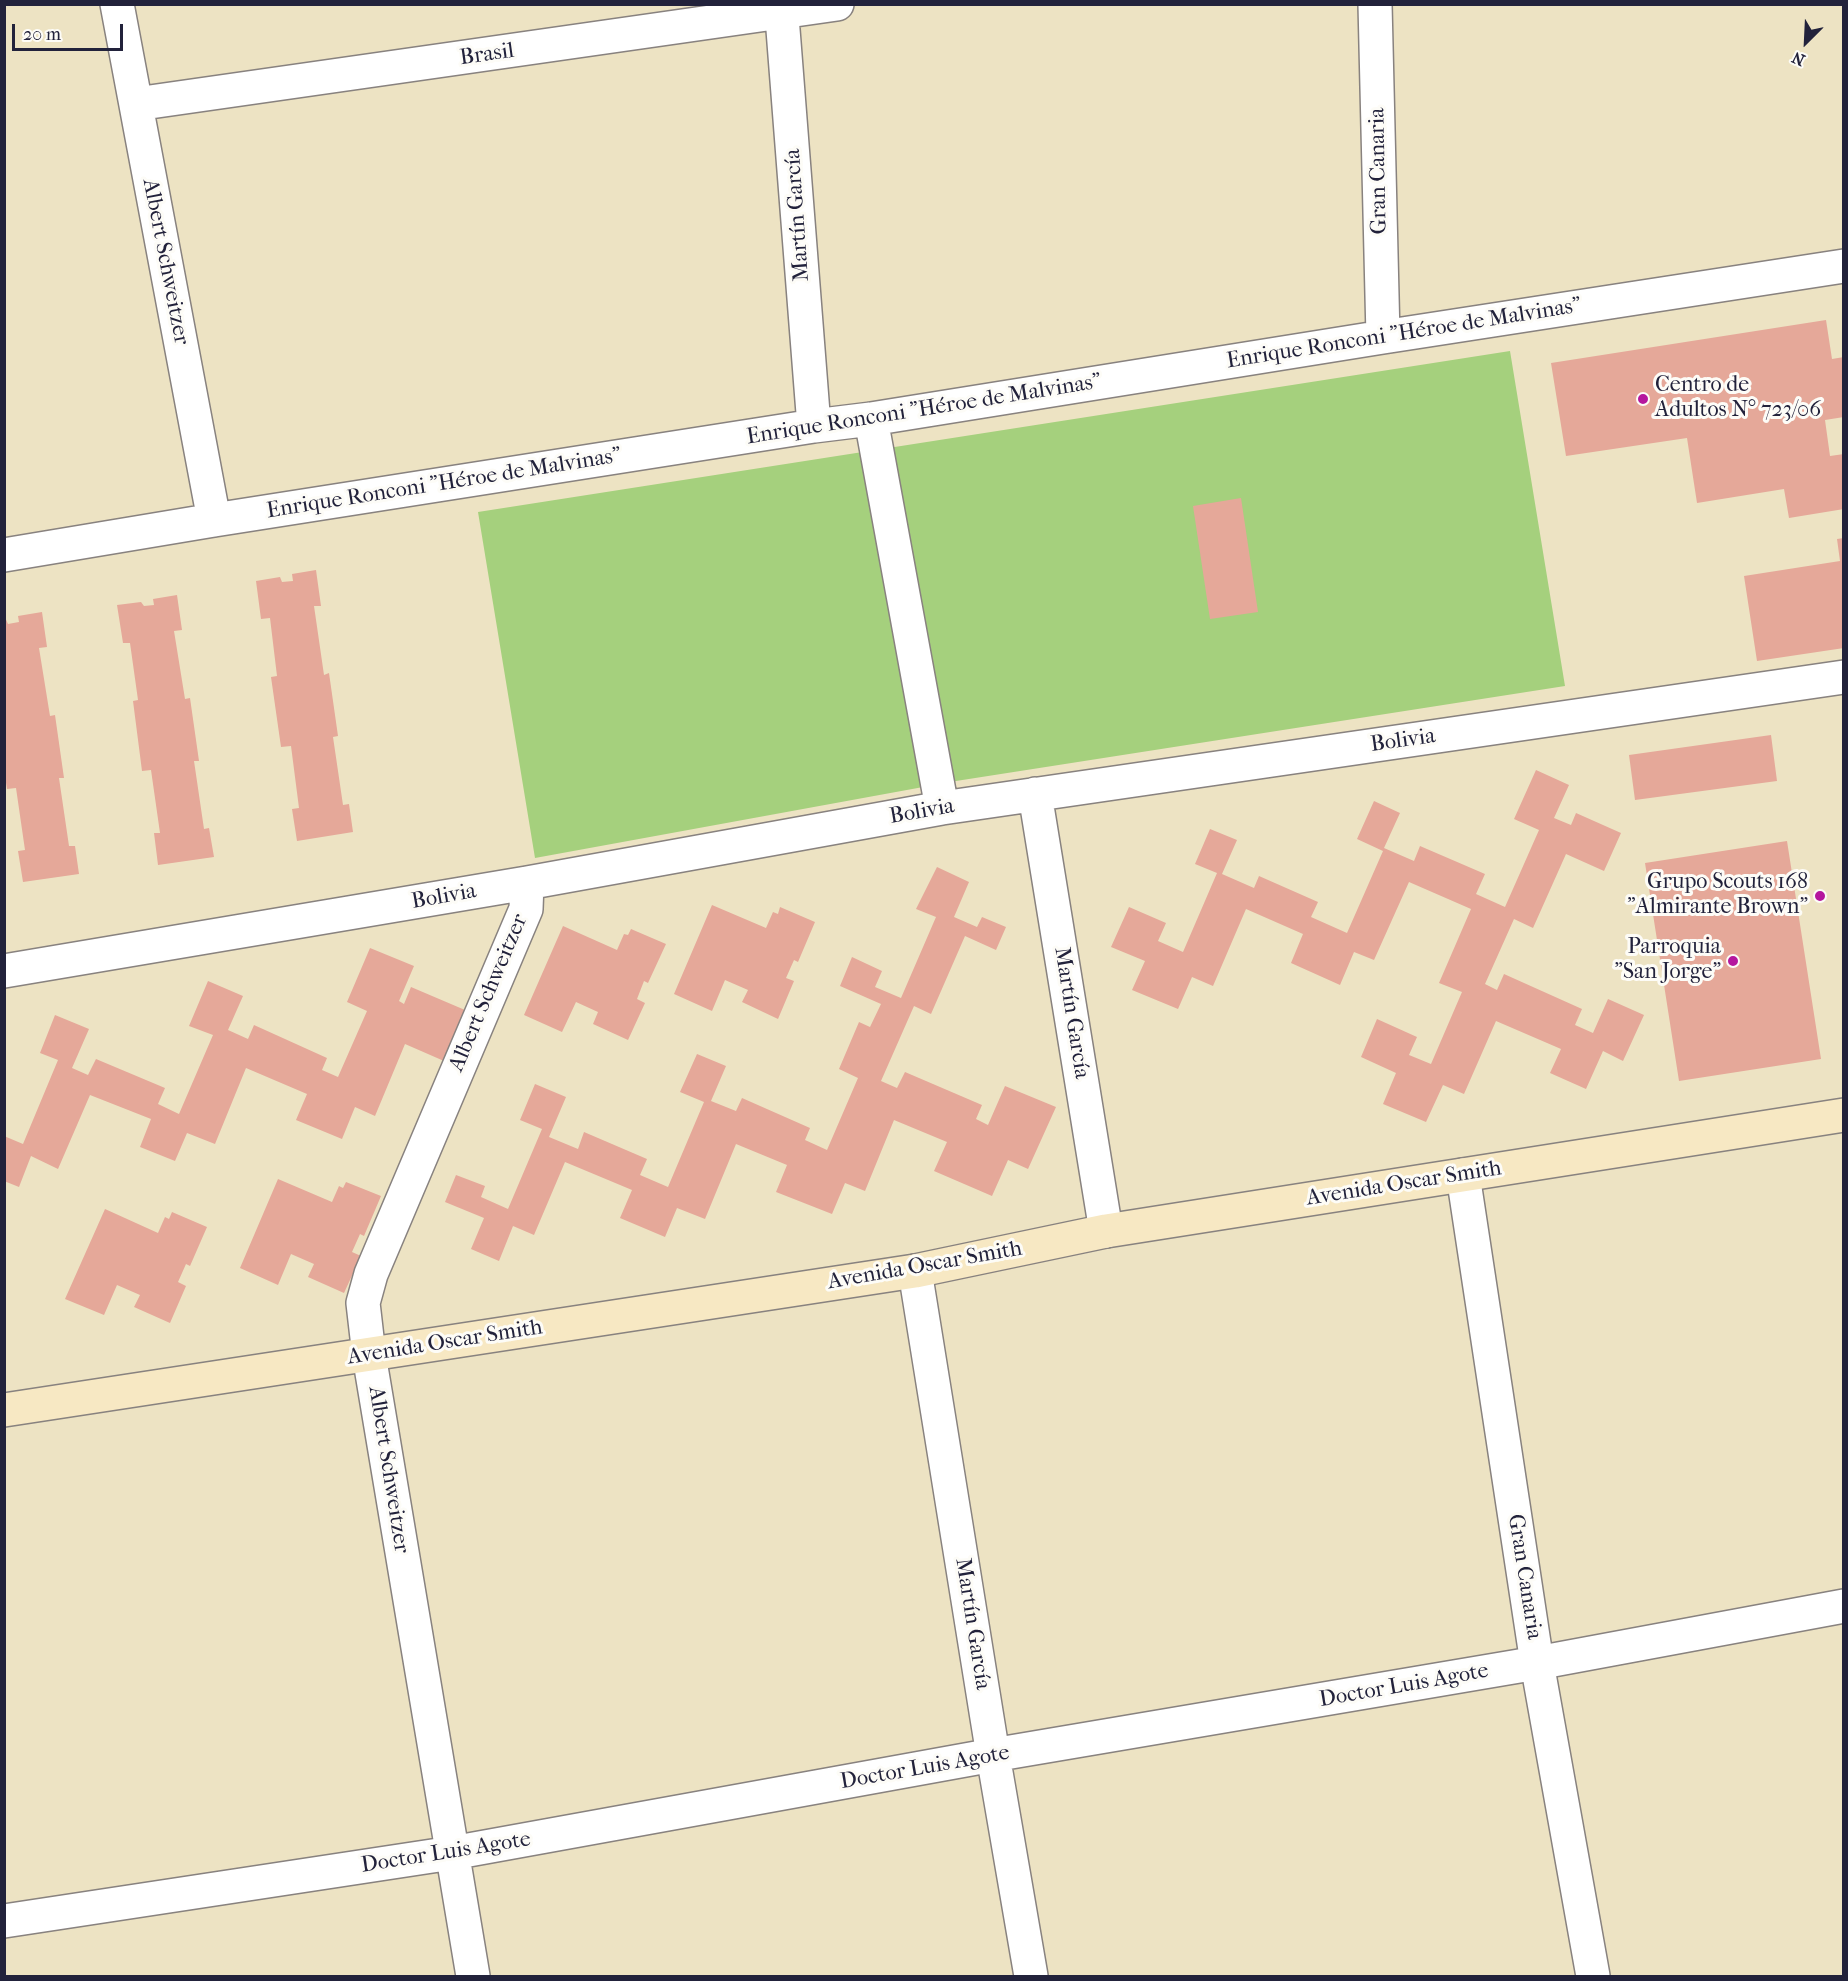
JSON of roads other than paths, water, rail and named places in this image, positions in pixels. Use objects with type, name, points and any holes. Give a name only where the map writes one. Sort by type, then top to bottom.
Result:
[{"type":"main road","name":"Avenida Oscar Smith","points":[[4,1410],[915,1271],[1106,1231],[1844,1115]]},
{"type":"street","name":"Albert Schweitzer","points":[[117,4],[214,520]]},
{"type":"street","name":"Brasil","points":[[136,104],[782,9],[837,4]]},
{"type":"street","name":"Gran Canaria","points":[[1375,4],[1383,337]]},
{"type":"street","name":"Martín García","points":[[782,9],[814,426]]},
{"type":"street","name":"Enrique Ronconi \"Héroe de Malvinas\"","points":[[4,555],[214,520],[1844,266]]},
{"type":"street","points":[[871,419],[942,808]]},
{"type":"street","name":"Bolivia","points":[[4,971],[527,883],[942,808],[1844,677]]},
{"type":"street","name":"Martín García","points":[[1035,794],[1106,1231]]},
{"type":"street","name":"Albert Schweitzer","points":[[473,1977],[369,1354],[363,1303],[371,1274],[526,909],[527,883]]},
{"type":"street","name":"Gran Canaria","points":[[1463,1175],[1537,1663],[1593,1977]]},
{"type":"street","name":"Martín García","points":[[915,1271],[1031,1977]]},
{"type":"street","name":"Doctor Luis Agote","points":[[4,1921],[452,1854],[993,1755],[1537,1663],[1844,1606]]},
{"type":"place","name":"Centro de Adultos N° 723/06","points":[[1643,399]]},
{"type":"place","name":"Grupo Scouts 168 \"Almirante Brown\"","points":[[1820,896]]},
{"type":"place","name":"Parroquia \"San Jorge\"","points":[[1733,961]]}]
